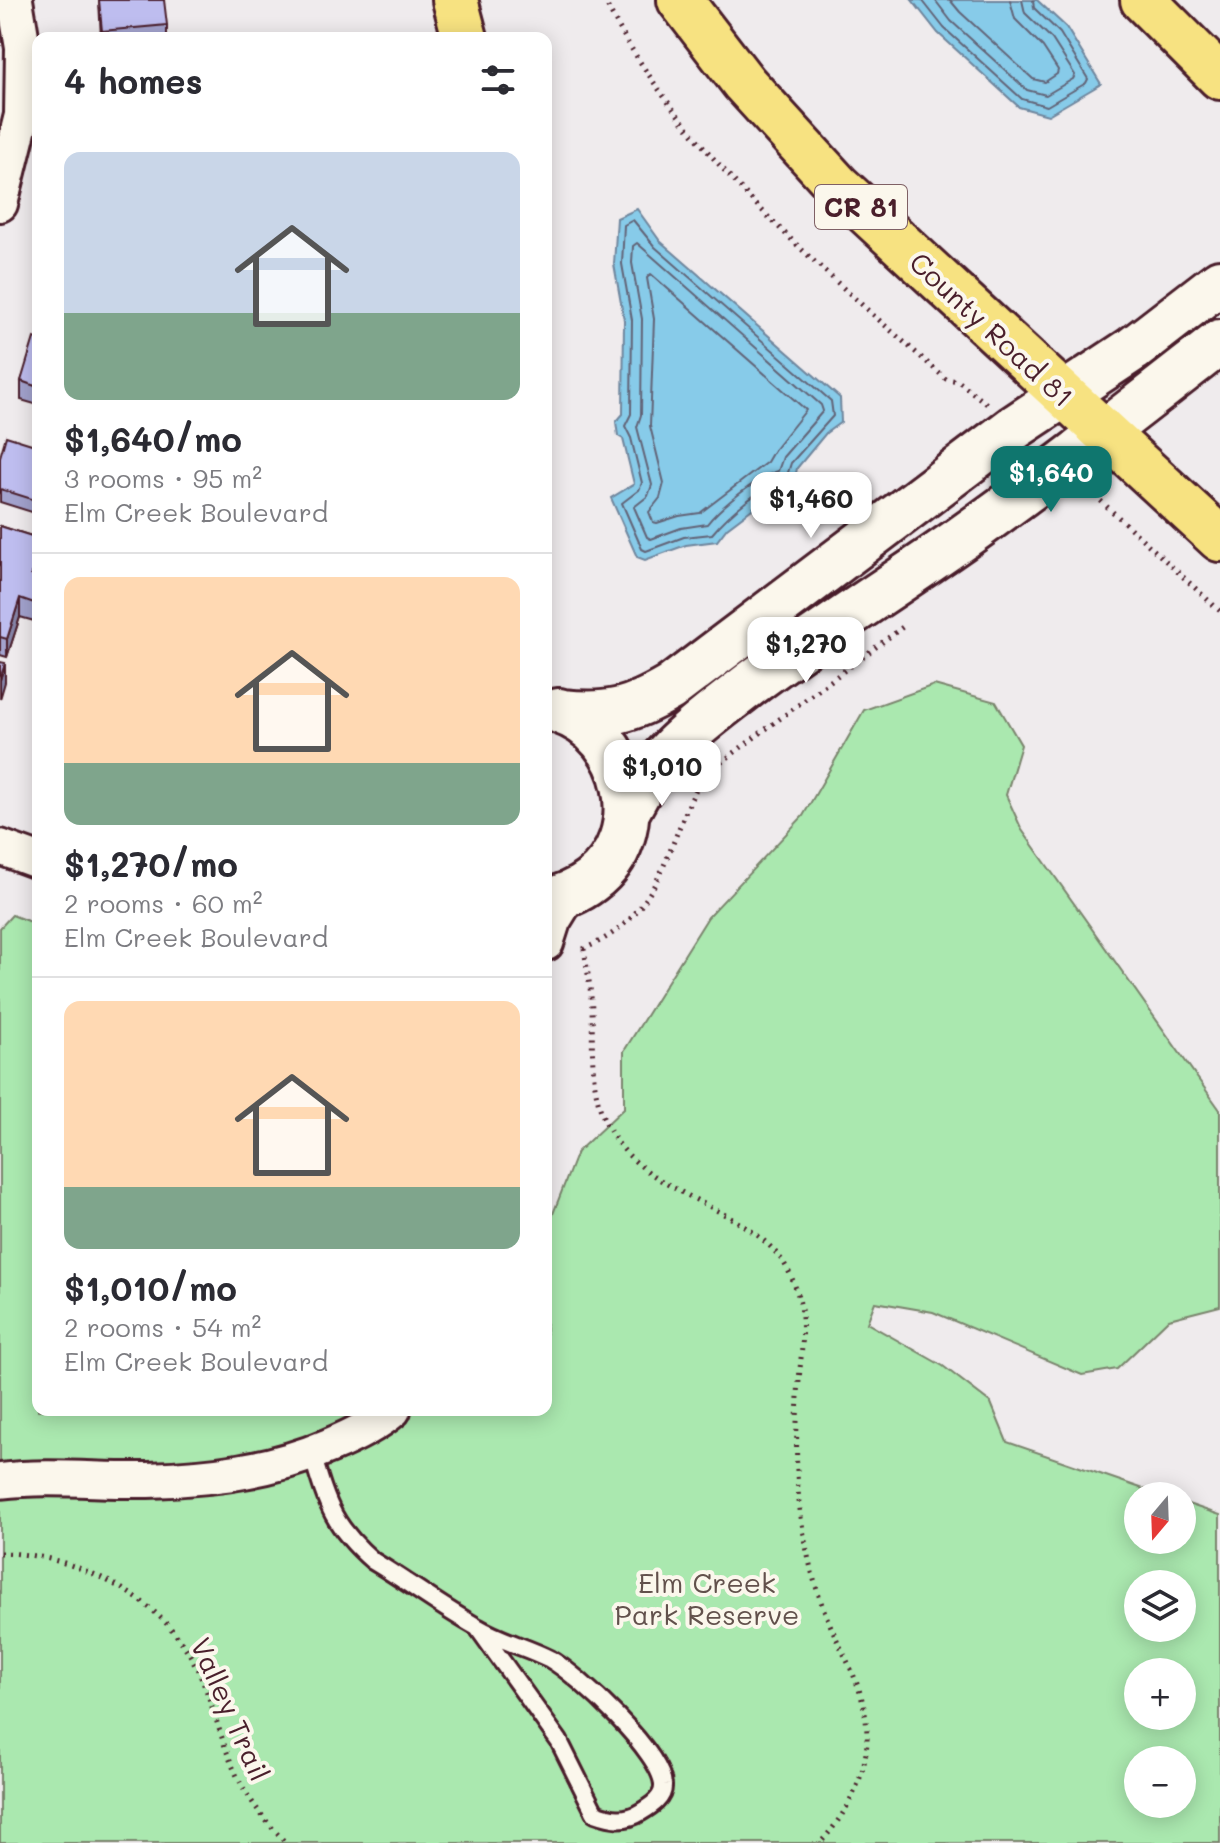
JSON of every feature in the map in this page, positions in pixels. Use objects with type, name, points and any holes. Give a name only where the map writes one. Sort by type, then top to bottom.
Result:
[{"type":"highway","points":[[455,0],[463,32]]},
{"type":"highway","name":"County Road 81","points":[[680,0],[744,83],[838,186],[1220,539]]},
{"type":"highway","points":[[1143,0],[1220,77]]},
{"type":"highway","points":[[1181,36],[1220,90]]},
{"type":"main road","points":[[555,710],[595,715],[616,713],[636,707],[670,688],[1062,394],[1133,349],[1220,282]]},
{"type":"main road","points":[[628,810],[643,781],[658,762],[695,727],[810,639],[958,541],[1220,342]]},
{"type":"main road","points":[[555,710],[590,728],[611,751],[625,779],[628,810],[623,837],[611,861],[592,881],[557,898]]},
{"type":"street","points":[[0,204],[22,115],[23,48],[15,0]]},
{"type":"street","points":[[0,847],[32,859]]},
{"type":"street","points":[[552,924],[557,898]]},
{"type":"street","points":[[0,1481],[200,1477],[254,1470],[312,1454],[353,1436],[384,1416]]},
{"type":"lane","points":[[312,1454],[328,1508],[342,1532],[373,1561],[478,1628],[549,1659],[578,1678],[613,1711],[657,1767],[663,1785],[659,1799],[633,1817],[613,1820],[595,1813],[559,1741],[478,1628]]},
{"type":"path","points":[[604,0],[647,76],[736,184],[808,257],[946,379],[958,381]]},
{"type":"path","points":[[1075,498],[1088,488],[1220,611]]},
{"type":"path","points":[[820,1843],[847,1806],[857,1784],[865,1758],[867,1737],[859,1686],[822,1603],[810,1568],[803,1530],[797,1446],[802,1306],[787,1268],[763,1240],[662,1181],[619,1145],[600,1109],[595,1086],[592,1004],[584,949],[627,924],[640,907],[669,857],[686,804],[703,776],[914,618]]},
{"type":"path","name":"Valley Trail","points":[[0,1553],[49,1558],[88,1571],[142,1599],[181,1640],[196,1665],[238,1778],[259,1812],[286,1843]]},
{"type":"green space","name":"Elm Creek Park Reserve","points":[[934,685],[996,702],[1021,745],[1006,795],[1022,830],[1220,1110],[1220,1306],[1169,1319],[1117,1369],[1082,1375],[933,1312],[875,1302],[867,1323],[943,1366],[991,1403],[1007,1442],[1124,1482],[1124,1554],[1196,1554],[1196,1507],[1220,1515],[1220,1843],[0,1843],[0,928],[12,915],[32,923],[32,1416],[552,1416],[552,1217],[577,1152],[624,1108],[624,1051],[708,917],[803,816],[864,710]]},
{"type":"water","points":[[912,0],[1037,0],[1066,27],[1101,84],[1048,115],[1019,107],[938,33]]},
{"type":"water","points":[[637,209],[660,241],[840,398],[841,422],[826,433],[797,468],[793,490],[776,491],[727,528],[717,541],[686,545],[645,560],[637,557],[611,498],[634,484],[616,422],[623,414],[624,320],[614,264],[617,218]]},
{"type":"building","points":[[99,0],[164,0],[167,25],[102,31]]},
{"type":"building","points":[[32,345],[32,385],[21,381]]},
{"type":"building","points":[[6,436],[32,444],[32,499],[0,489],[0,457]]},
{"type":"building","points":[[0,526],[32,536],[32,602],[20,598],[7,639],[0,637]]},
{"type":"building","points":[[0,662],[5,663],[0,680]]}]
